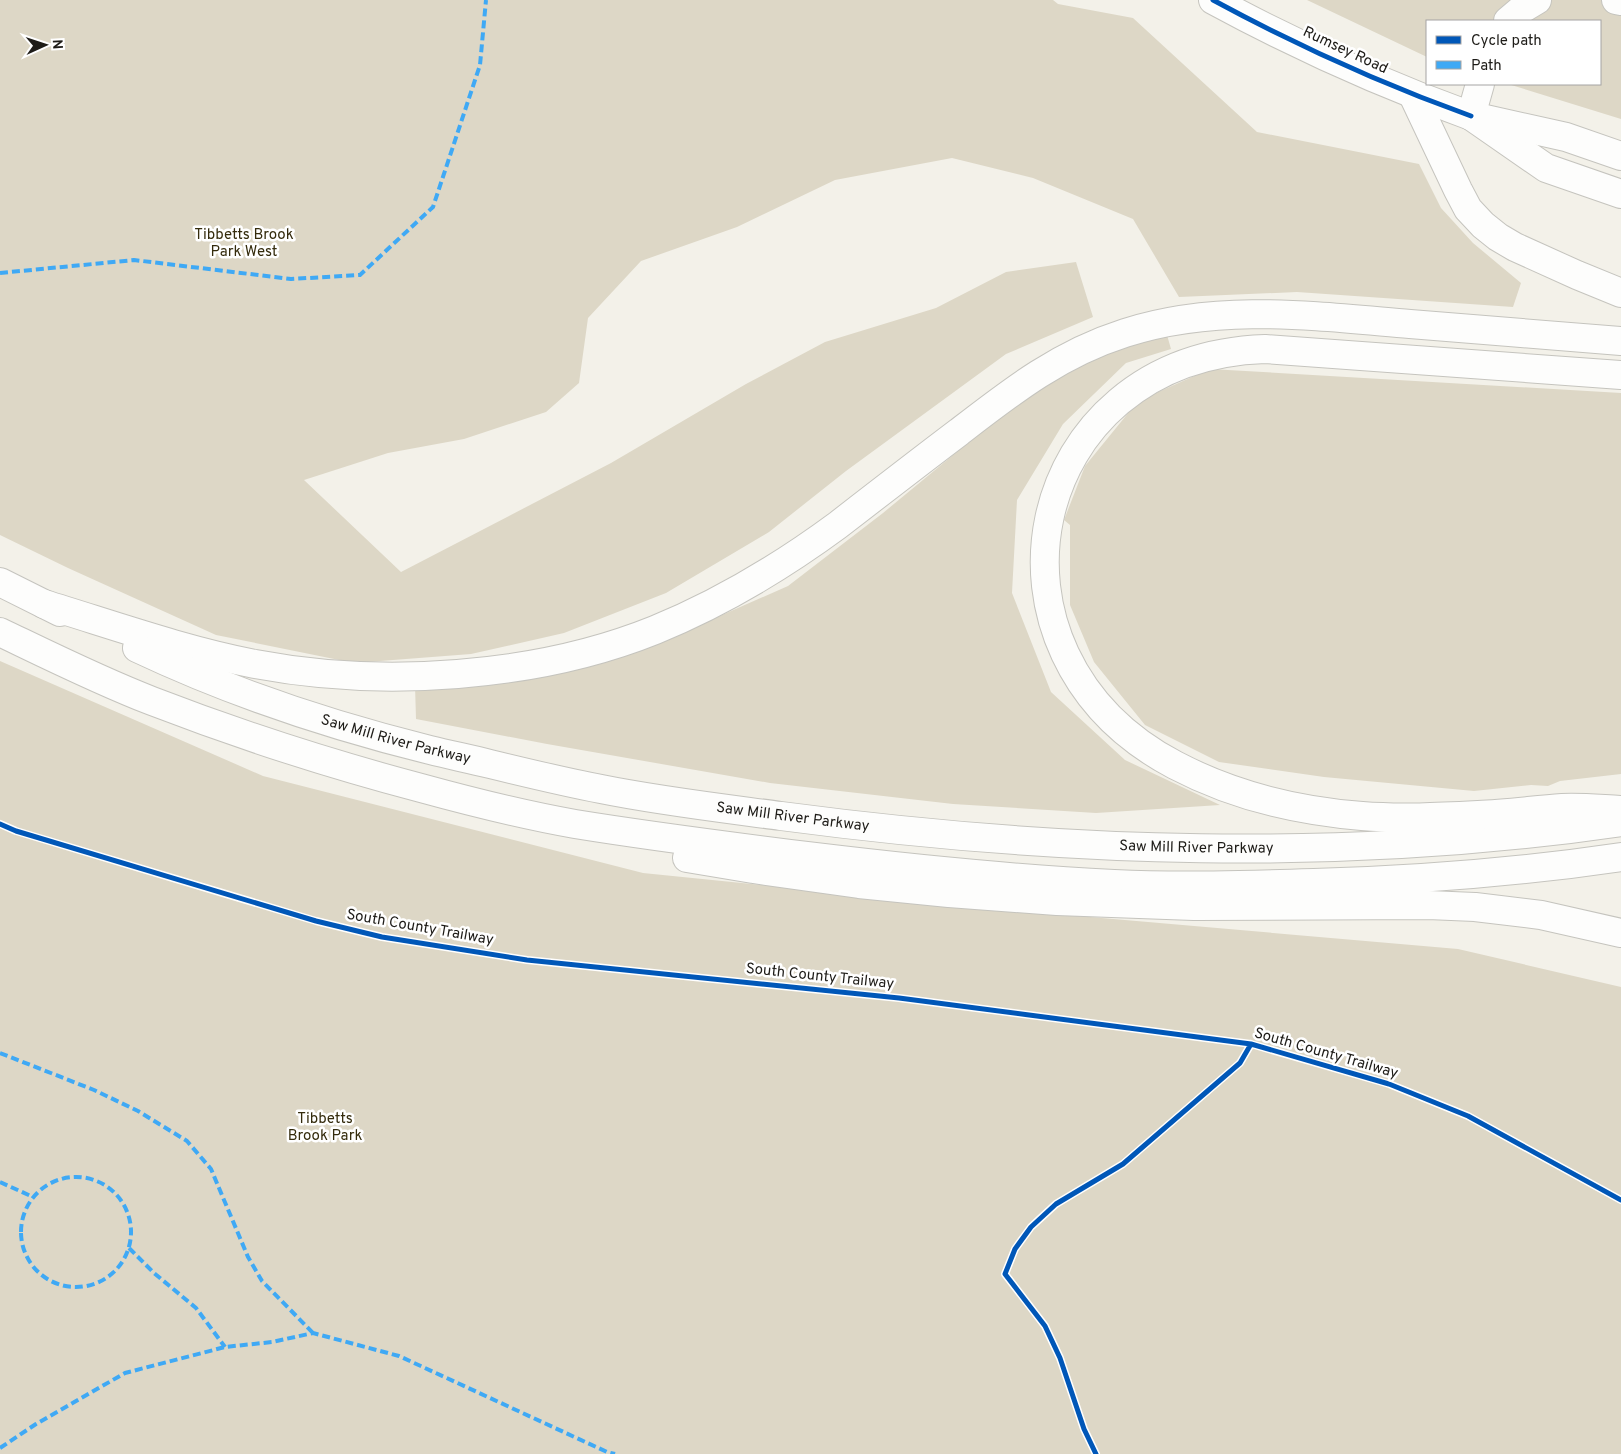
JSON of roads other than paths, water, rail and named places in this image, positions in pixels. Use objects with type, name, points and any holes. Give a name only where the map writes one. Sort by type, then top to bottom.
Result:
[{"type":"main road","name":"Rumsey Road","points":[[1213,0],[1297,43],[1413,95],[1471,116]]},
{"type":"main road","points":[[1509,20],[1537,0]]},
{"type":"main road","points":[[1616,0],[1621,2]]},
{"type":"main road","points":[[1471,116],[1480,85]]},
{"type":"main road","points":[[1413,95],[1458,190],[1468,208],[1482,225],[1515,247],[1621,293]]},
{"type":"main road","points":[[1471,116],[1566,137],[1621,156]]},
{"type":"main road","points":[[1471,116],[1546,168],[1621,194]]},
{"type":"main road","points":[[44,604],[199,651],[290,669],[351,675],[414,677],[510,668],[550,661],[617,644],[718,602],[808,546],[1034,376],[1072,354],[1097,343],[1149,326],[1178,319],[1263,314],[1621,341]]},
{"type":"main road","points":[[1621,375],[1265,349],[1229,352],[1196,360],[1159,374],[1142,384],[1112,409],[1089,434],[1070,463],[1054,498],[1044,551],[1046,589],[1054,626],[1060,644],[1084,687],[1098,705],[1135,739],[1162,757],[1195,775],[1261,798],[1319,811],[1356,816],[1480,815],[1564,808],[1621,810]]},
{"type":"main road","name":"Saw Mill River Parkway","points":[[0,582],[144,651],[220,683],[377,736],[542,777],[603,790],[692,805],[963,837],[1073,844],[1186,848],[1300,848],[1411,844],[1525,834],[1621,822]]},
{"type":"main road","points":[[0,632],[148,699],[253,738],[355,771],[463,800],[573,824],[740,848],[900,868],[1006,877],[1115,884],[1189,886],[1349,882],[1468,874],[1621,857]]},
{"type":"main road","points":[[573,824],[694,860],[859,884],[972,895],[1127,904],[1242,907],[1428,905],[1475,907],[1541,915],[1621,933]]},
{"type":"park label","name":"Tibbetts Brook Park West","points":[[244,244]]},
{"type":"park label","name":"Tibbetts Brook Park","points":[[325,1128]]}]
